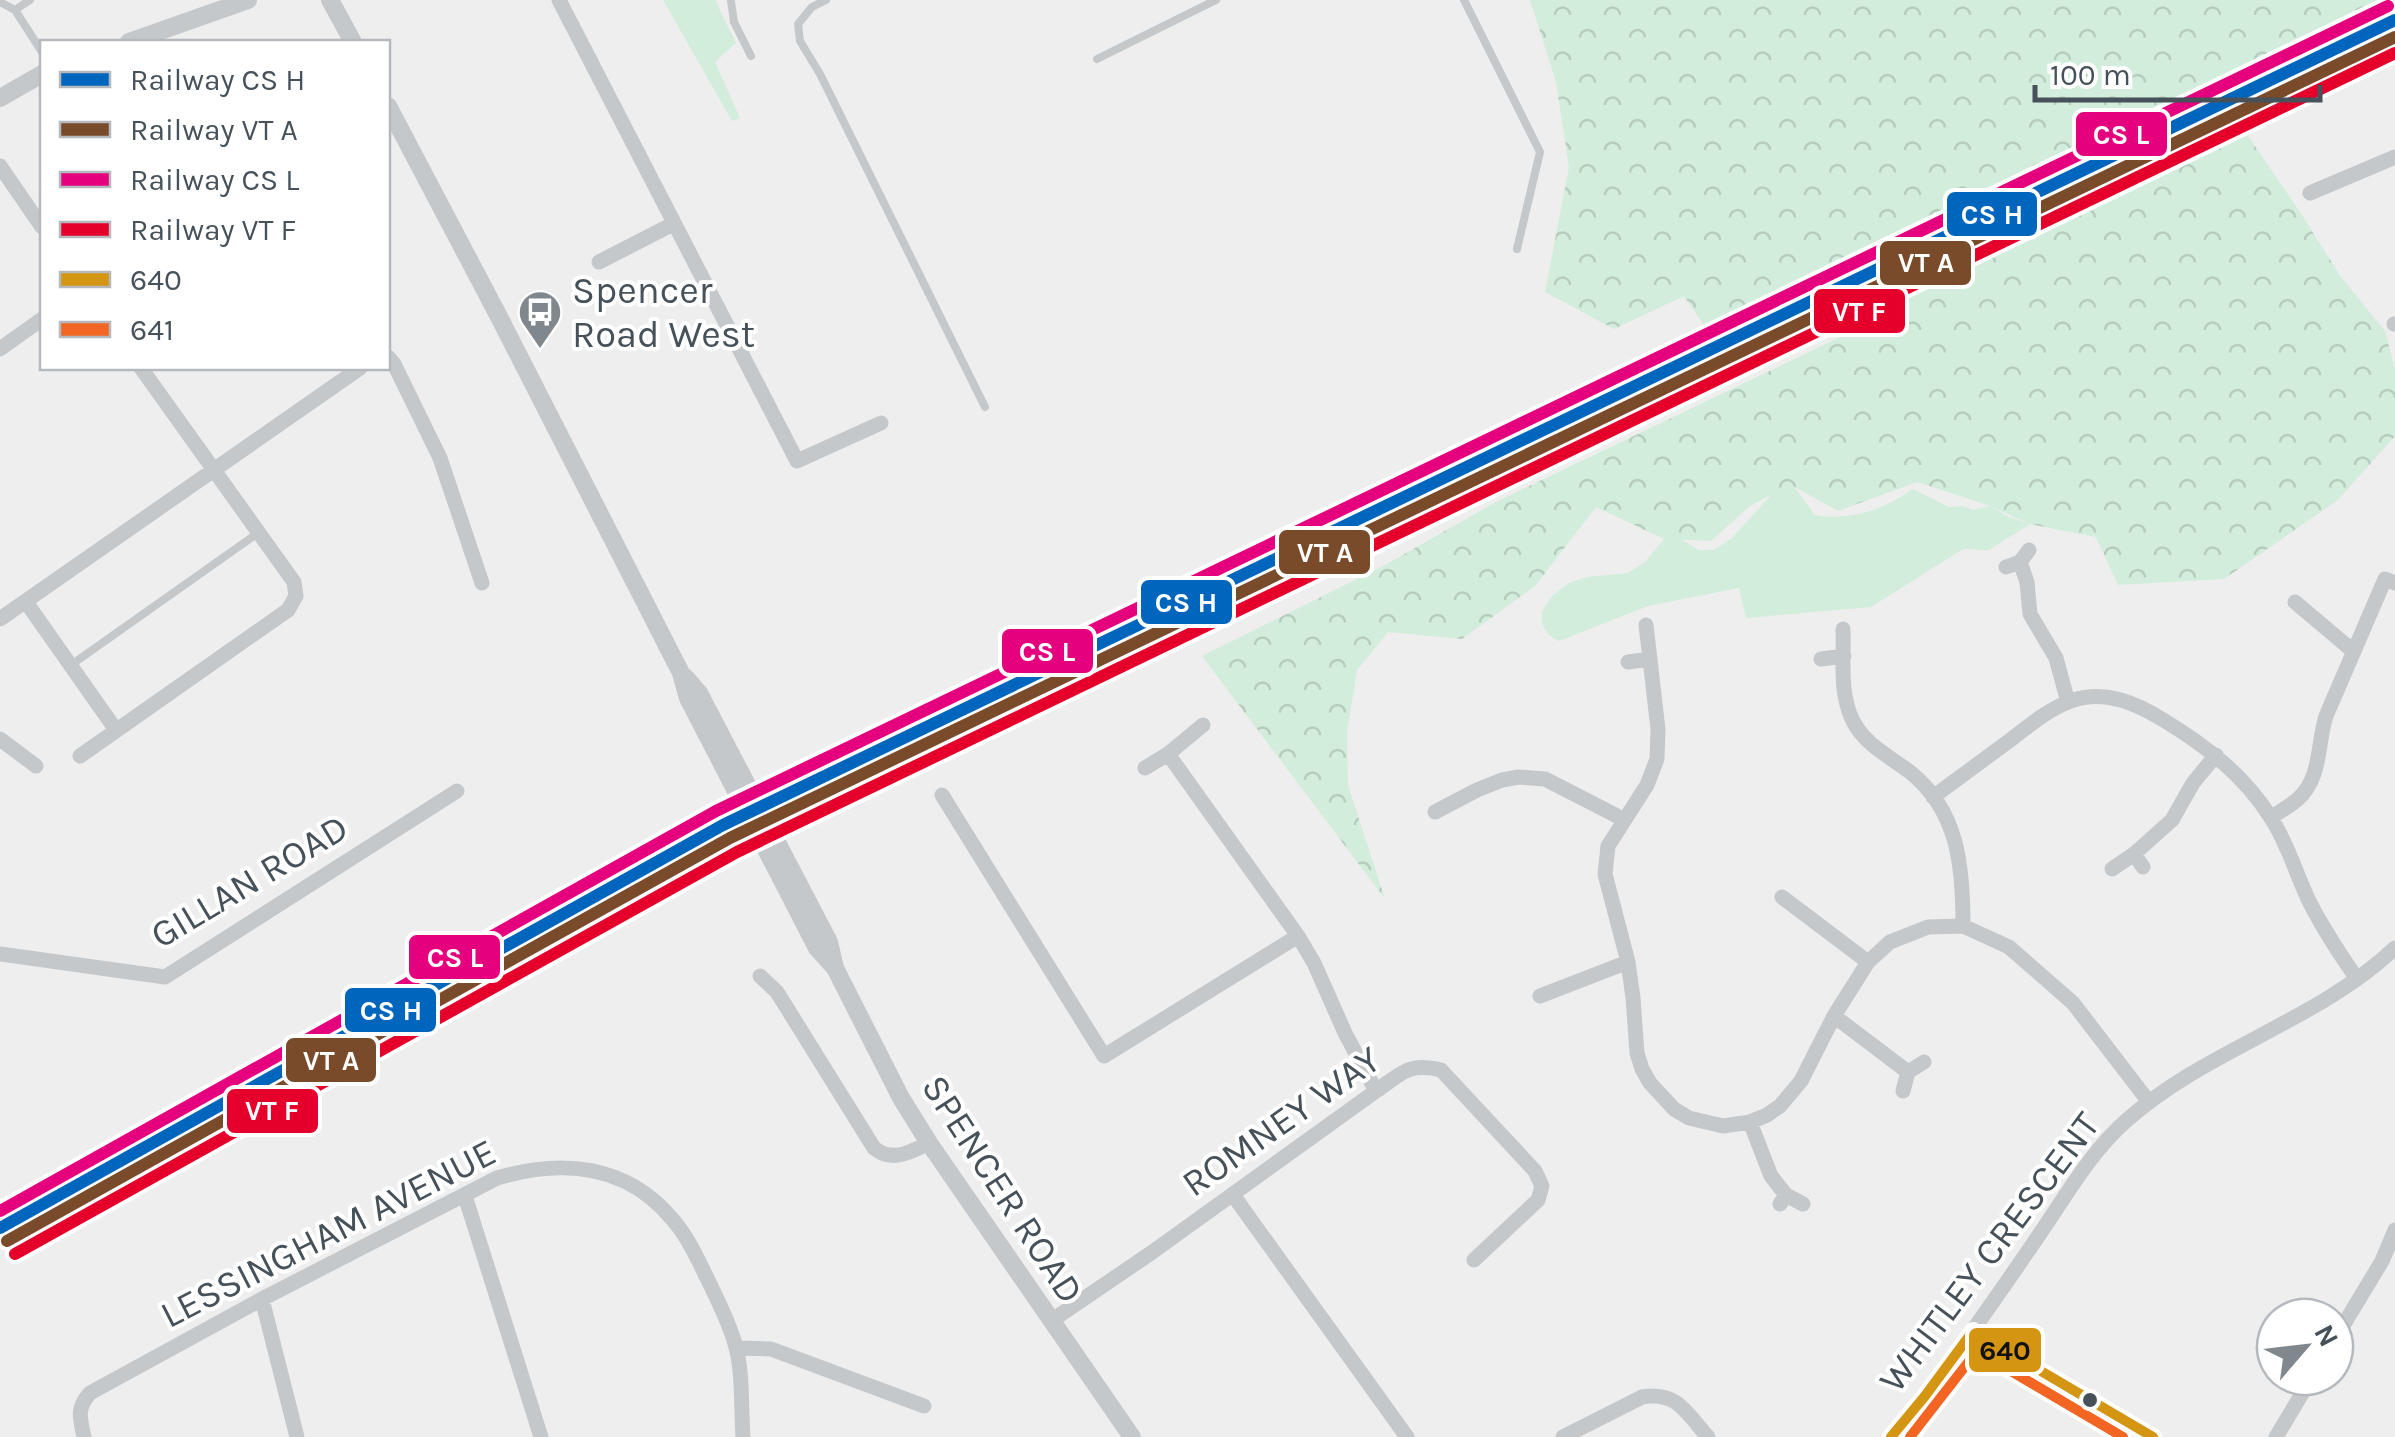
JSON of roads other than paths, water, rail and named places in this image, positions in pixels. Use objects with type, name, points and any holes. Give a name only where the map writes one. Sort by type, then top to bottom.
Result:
[{"type":"street","points":[[330,0],[352,40]]},
{"type":"street","points":[[559,0],[798,461],[881,423]]},
{"type":"street","points":[[134,40],[242,1]]},
{"type":"street","points":[[0,98],[40,75]]},
{"type":"street","name":"SPENCER ROAD","points":[[390,110],[681,674],[688,698],[731,768],[782,867],[817,948],[835,968],[928,1143],[1132,1437]]},
{"type":"street","points":[[2310,193],[2395,157]]},
{"type":"street","points":[[0,166],[40,224]]},
{"type":"street","points":[[599,262],[673,224]]},
{"type":"street","points":[[0,349],[40,320]]},
{"type":"street","points":[[390,359],[440,458],[482,583]]},
{"type":"street","points":[[80,756],[288,610],[296,596],[294,582],[142,370]]},
{"type":"street","points":[[0,619],[357,370]]},
{"type":"street","points":[[2018,560],[2027,582],[2030,614],[2056,658],[2068,702]]},
{"type":"street","points":[[2271,818],[2297,799],[2313,778],[2321,732],[2353,651],[2385,579],[2395,583]]},
{"type":"street","points":[[26,602],[116,730]]},
{"type":"street","points":[[2294,602],[2353,651]]},
{"type":"street","points":[[1646,626],[1658,729],[1657,759],[1648,784],[1608,846],[1604,874],[1628,962],[1642,1070],[1674,1109],[1689,1118],[1723,1126],[1767,1115],[1801,1081],[1834,1016],[1868,962],[1890,942],[1928,927],[1963,926],[2008,947],[2072,1002],[2149,1102]]},
{"type":"street","points":[[1842,629],[1845,690],[1853,722],[1871,744],[1919,779],[1948,824],[1963,879],[1963,926]]},
{"type":"street","points":[[1821,659],[1844,656]]},
{"type":"street","points":[[1628,662],[1650,659]]},
{"type":"street","points":[[1933,797],[2048,712],[2068,702],[2099,697],[2128,702],[2188,735],[2236,774],[2271,818],[2320,922],[2358,980]]},
{"type":"street","points":[[1145,768],[1203,725]]},
{"type":"street","points":[[0,739],[36,766]]},
{"type":"street","points":[[1168,754],[1298,936],[1376,1090]]},
{"type":"street","points":[[2112,869],[2139,861],[2216,756]]},
{"type":"street","points":[[1435,812],[1502,780],[1519,777],[1545,779],[1623,819]]},
{"type":"street","points":[[1449,785],[1458,800]]},
{"type":"street","name":"GILLAN ROAD","points":[[0,954],[165,977],[457,791]]},
{"type":"street","points":[[942,796],[1104,1056],[1298,936]]},
{"type":"street","points":[[1782,897],[1868,962]]},
{"type":"street","name":"WHITLEY CRESCENT","points":[[1890,1437],[1925,1396],[2093,1158],[2124,1122],[2201,1069],[2358,980],[2395,948]]},
{"type":"street","points":[[1540,996],[1628,962]]},
{"type":"street","points":[[760,976],[777,992],[874,1148],[896,1156],[928,1143]]},
{"type":"street","points":[[1834,1016],[1908,1072]]},
{"type":"street","points":[[1902,1091],[1908,1072],[1924,1062]]},
{"type":"street","name":"ROMNEY WAY","points":[[1050,1321],[1376,1090],[1408,1070],[1424,1066],[1441,1070],[1535,1171],[1542,1186],[1538,1200],[1474,1260]]},
{"type":"street","points":[[1750,1122],[1783,1199],[1802,1204]]},
{"type":"street","name":"LESSINGHAM AVENUE","points":[[84,1437],[80,1417],[82,1403],[90,1394],[262,1299],[496,1178],[529,1169],[561,1167],[624,1180],[674,1220],[702,1268],[737,1348],[744,1437]]},
{"type":"street","points":[[1233,1195],[1407,1437]]},
{"type":"street","points":[[465,1196],[541,1437]]},
{"type":"street","points":[[2355,1311],[2388,1265],[2395,1230]]},
{"type":"street","points":[[262,1299],[298,1437]]},
{"type":"street","points":[[1973,1331],[2153,1437]]},
{"type":"street","points":[[737,1348],[771,1349],[924,1406]]},
{"type":"street","points":[[1563,1437],[1654,1395],[1673,1398],[1708,1437]]},
{"type":"street","points":[[2276,1437],[2300,1397]]},
{"type":"lane","points":[[15,10],[30,0]]},
{"type":"lane","points":[[732,0],[734,22],[751,56]]},
{"type":"lane","points":[[826,0],[812,7],[798,24],[800,41],[985,407]]},
{"type":"lane","points":[[1097,59],[1216,0]]},
{"type":"lane","points":[[1464,0],[1540,152],[1517,249]]},
{"type":"lane","points":[[0,2],[15,10],[40,49]]},
{"type":"lane","points":[[72,665],[258,533]]},
{"type":"place","name":"Spencer Road West","points":[[540,350]]}]
